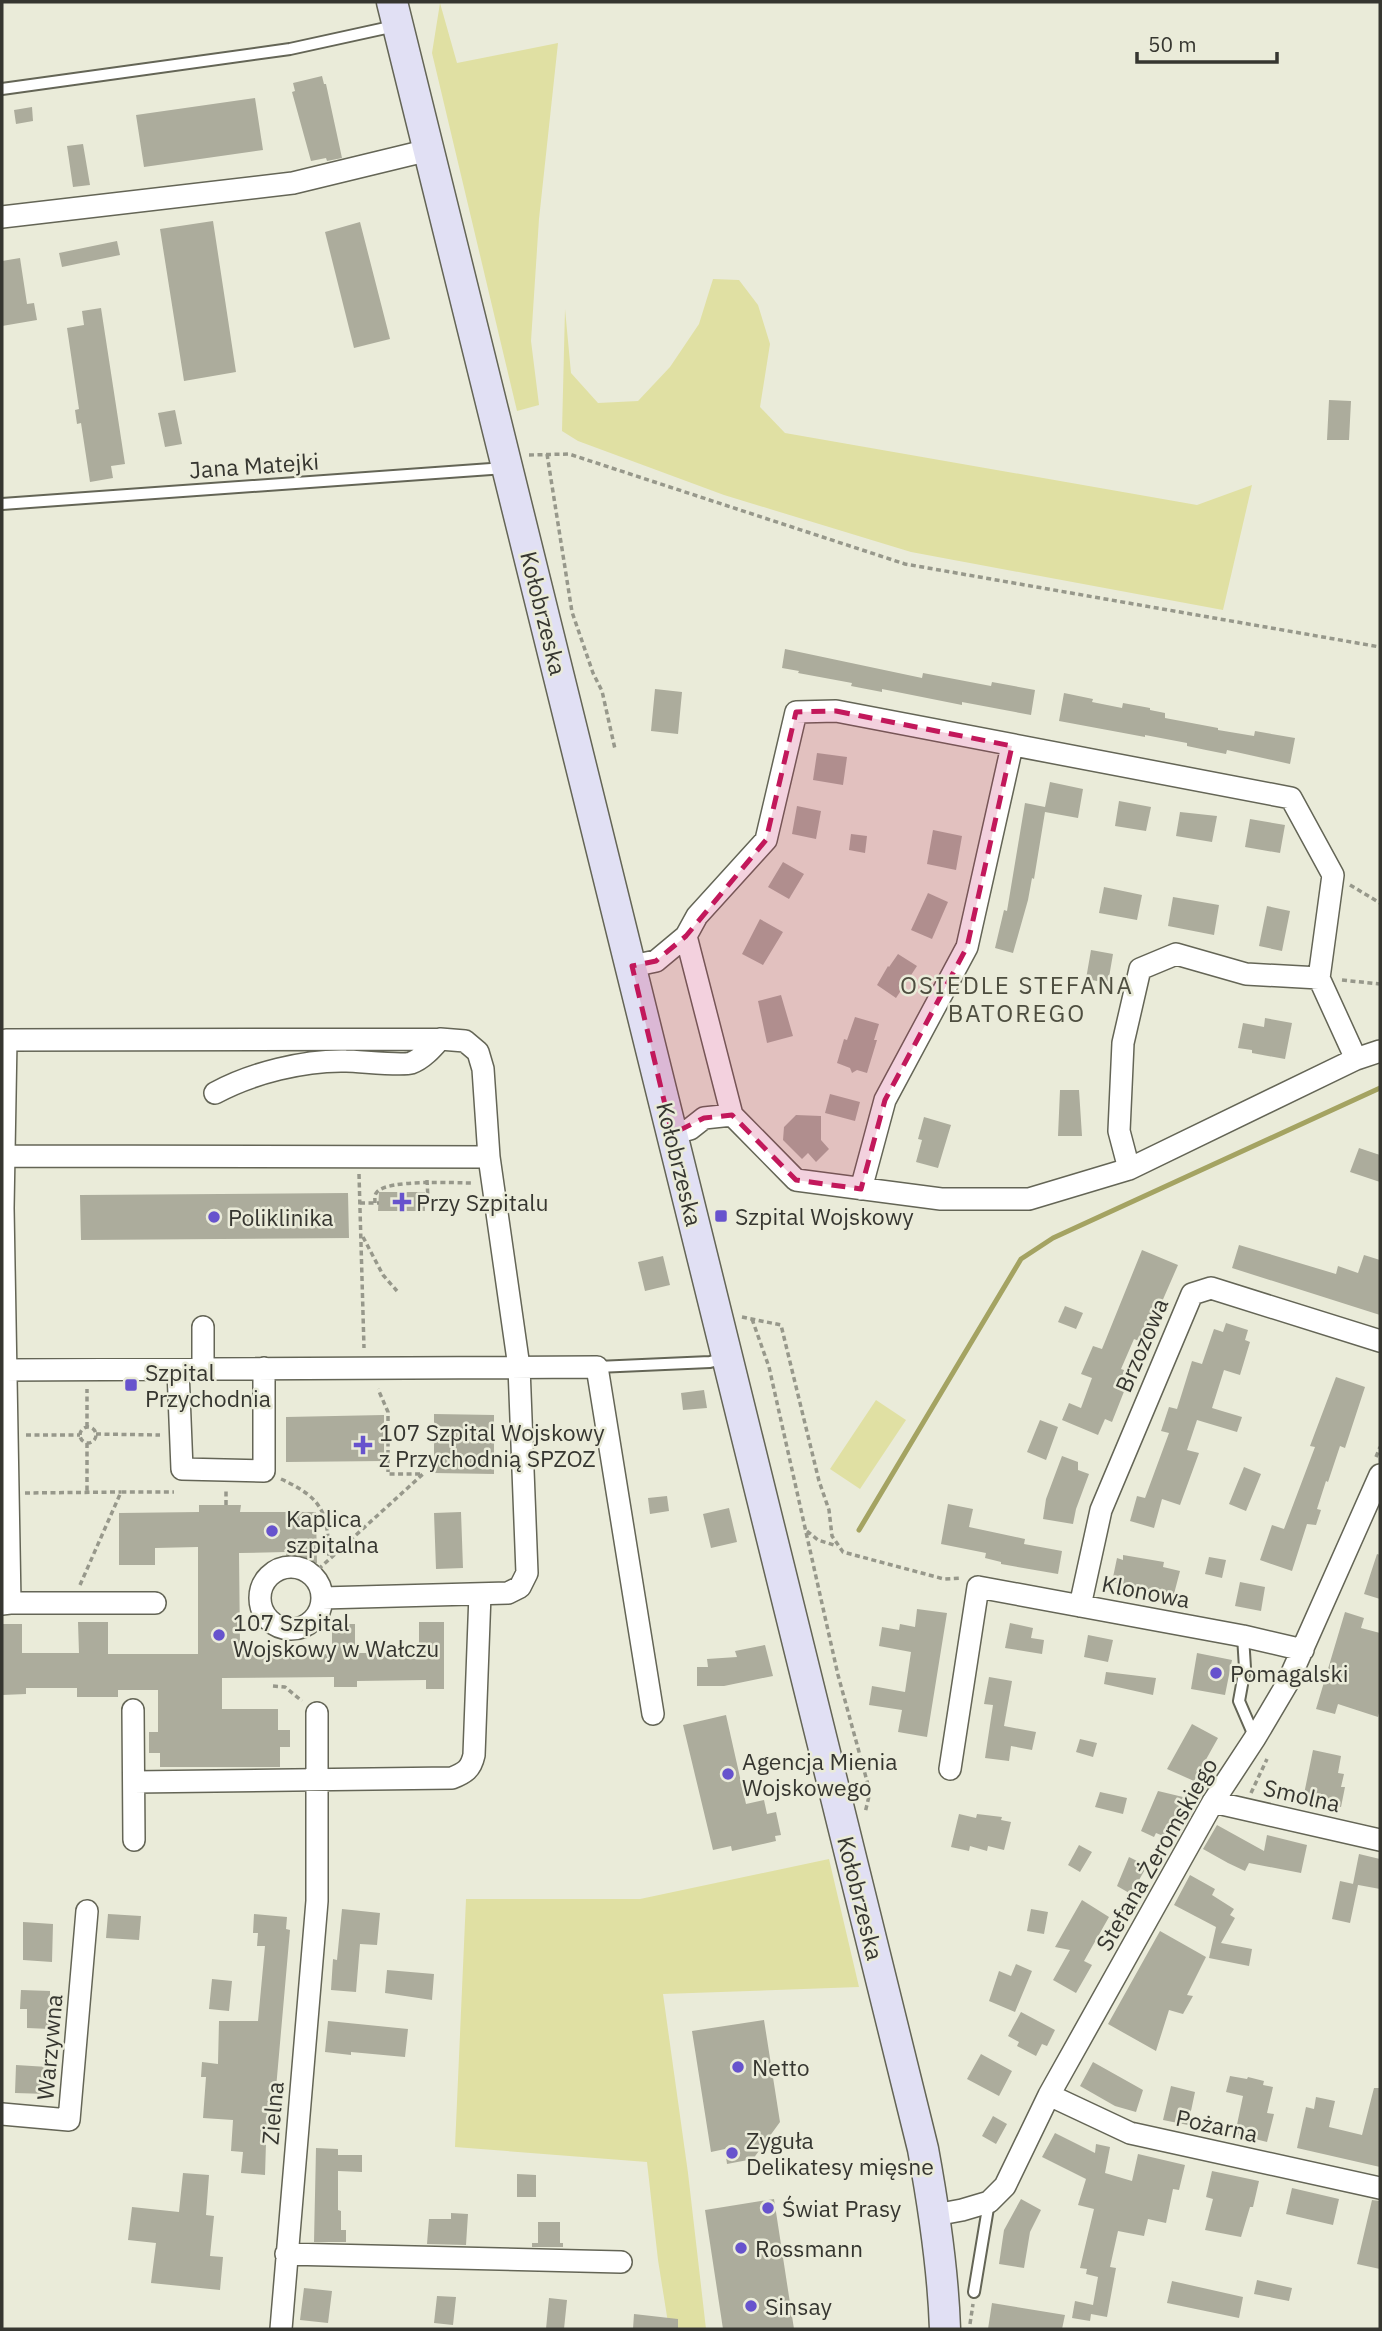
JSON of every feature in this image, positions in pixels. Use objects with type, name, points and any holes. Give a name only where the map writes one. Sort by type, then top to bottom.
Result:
[{"type":"main road","name":"Kołobrzeska","points":[[395,13],[923,2149],[935,2214],[945,2329]]},
{"type":"street","points":[[2,217],[293,183],[429,150]]},
{"type":"street","points":[[632,967],[656,961],[686,936],[697,916],[766,841],[796,712],[836,711],[1291,798],[1333,874],[1319,978],[1356,1059]]},
{"type":"street","points":[[861,1189],[885,1100],[967,947],[1012,746]]},
{"type":"street","points":[[686,936],[732,1115],[796,1180],[941,1199],[1029,1199],[1129,1169],[1356,1059],[1380,1051]]},
{"type":"street","points":[[1129,1169],[1119,1131],[1123,1043],[1140,969],[1176,954],[1246,974],[1319,978]]},
{"type":"street","points":[[215,1093],[234,1083],[306,1063],[342,1060],[411,1063],[427,1052],[440,1038]]},
{"type":"street","points":[[155,1602],[6,1604],[8,1493],[3,1370],[2,1208],[5,1156],[4,1040],[440,1038],[465,1041],[478,1052],[483,1069],[492,1183],[519,1367],[527,1573],[520,1587],[508,1593],[322,1598]]},
{"type":"street","points":[[672,1134],[690,1129],[704,1118],[732,1115]]},
{"type":"street","points":[[5,1156],[489,1157]]},
{"type":"street","name":"Brzozowa","points":[[1080,1606],[1101,1510],[1192,1294],[1211,1288],[1380,1341]]},
{"type":"street","points":[[203,1327],[203,1370]]},
{"type":"street","points":[[3,1370],[597,1367],[653,1714]]},
{"type":"street","points":[[178,1370],[183,1469],[264,1471],[264,1368]]},
{"type":"street","name":"Stefana Żeromskiego","points":[[989,2202],[1005,2186],[1049,2095],[1213,1802],[1287,1684],[1377,1470]]},
{"type":"street","points":[[293,1567],[312,1575],[322,1598],[315,1618],[307,1625],[286,1629],[267,1619],[262,1610],[260,1589],[272,1572],[293,1567]]},
{"type":"street","points":[[950,1769],[972,1583]]},
{"type":"street","name":"Klonowa","points":[[972,1583],[1303,1650]]},
{"type":"street","points":[[134,1782],[452,1778],[464,1773],[471,1766],[480,1594]]},
{"type":"street","points":[[133,1710],[134,1840]]},
{"type":"street","name":"Zielna","points":[[281,2329],[317,1901],[317,1713]]},
{"type":"street","name":"Smolna","points":[[1213,1802],[1380,1839]]},
{"type":"street","name":"Warzywna","points":[[2,2114],[69,2120],[87,1911]]},
{"type":"street","name":"Pożarna","points":[[1049,2095],[1130,2133],[1380,2188]]},
{"type":"street","points":[[935,2214],[989,2202]]},
{"type":"street","points":[[286,2254],[621,2262]]},
{"type":"lane","points":[[2,89],[290,49],[395,13]]},
{"type":"lane","name":"Jana Matejki","points":[[2,504],[507,463]]},
{"type":"lane","points":[[597,1367],[710,1362],[728,1358]]},
{"type":"lane","points":[[1243,1636],[1245,1668],[1239,1701],[1255,1738]]},
{"type":"lane","points":[[974,2292],[989,2202]]},
{"type":"path","points":[[547,454],[572,612],[602,691],[615,749]]},
{"type":"path","points":[[507,463],[547,454],[569,454],[905,564],[1380,647]]},
{"type":"path","points":[[1333,874],[1380,903]]},
{"type":"path","points":[[1319,978],[1380,984]]},
{"type":"path","points":[[358,1157],[365,1357]]},
{"type":"path","points":[[360,1203],[377,1203],[375,1195],[378,1191],[428,1182],[492,1183]]},
{"type":"path","points":[[425,1199],[428,1199],[428,1182]]},
{"type":"path","points":[[361,1233],[383,1275],[397,1291]]},
{"type":"path","points":[[737,1311],[739,1317],[781,1325],[818,1480],[829,1510],[832,1536],[843,1552],[944,1579],[972,1583]]},
{"type":"path","points":[[752,1319],[769,1367],[838,1675],[870,1792],[864,1816]]},
{"type":"path","points":[[87,1370],[87,1427]]},
{"type":"path","points":[[312,1575],[424,1475],[388,1474],[388,1412],[378,1389]]},
{"type":"path","points":[[87,1443],[80,1435],[82,1429],[92,1428],[96,1434]]},
{"type":"path","points":[[5,1429],[80,1435]]},
{"type":"path","points":[[96,1434],[181,1435]]},
{"type":"path","points":[[87,1443],[93,1441],[96,1434]]},
{"type":"path","points":[[87,1443],[87,1493]]},
{"type":"path","points":[[1377,1470],[1380,1447]]},
{"type":"path","points":[[302,1490],[312,1496],[324,1513],[329,1559]]},
{"type":"path","points":[[226,1491],[226,1505]]},
{"type":"path","points":[[72,1603],[121,1492]]},
{"type":"path","points":[[8,1493],[174,1492]]},
{"type":"path","points":[[806,1530],[818,1540],[839,1546]]},
{"type":"path","points":[[273,1686],[285,1687],[317,1713]]},
{"type":"path","points":[[970,2329],[974,2292]]},
{"type":"highlighted area","points":[[836,711],[1012,746],[967,947],[885,1100],[861,1189],[796,1180],[732,1115],[704,1118],[672,1134],[632,966],[656,961],[686,936],[766,840],[796,712]]},
{"type":"green space","points":[[440,3],[457,63],[558,43],[539,219],[531,341],[539,405],[517,411],[432,53]]},
{"type":"green space","points":[[713,279],[739,280],[758,305],[770,344],[760,407],[785,433],[1197,505],[1252,485],[1223,610],[911,552],[724,495],[578,441],[562,431],[565,309],[571,373],[598,403],[638,401],[670,367],[699,324]]},
{"type":"green space","points":[[876,1400],[906,1420],[860,1489],[830,1469]]},
{"type":"green space","points":[[829,1859],[859,1987],[663,1994],[706,2329],[669,2329],[647,2162],[455,2147],[466,1899],[640,1899]]},
{"type":"building","points":[[322,76],[342,158],[311,161],[292,92],[295,91],[293,83]]},
{"type":"building","points":[[255,98],[263,150],[144,167],[136,115]]},
{"type":"building","points":[[32,107],[33,121],[16,124],[14,110]]},
{"type":"building","points":[[83,144],[90,185],[73,187],[67,146]]},
{"type":"building","points":[[213,221],[236,372],[184,381],[160,229]]},
{"type":"building","points":[[360,222],[390,339],[354,348],[325,232]]},
{"type":"building","points":[[117,241],[120,255],[62,267],[59,253]]},
{"type":"building","points":[[20,258],[27,304],[34,303],[37,320],[2,326],[2,261]]},
{"type":"building","points":[[101,308],[125,464],[111,466],[113,478],[90,482],[81,423],[77,424],[75,410],[79,409],[67,328],[84,325],[82,311]]},
{"type":"building","points":[[1329,400],[1351,401],[1349,440],[1327,440]]},
{"type":"building","points":[[175,410],[182,444],[165,447],[158,413]]},
{"type":"building","points":[[785,649],[922,678],[923,673],[991,686],[992,682],[1035,690],[1031,715],[882,689],[882,692],[851,686],[852,683],[798,673],[799,671],[782,668]]},
{"type":"building","points":[[655,689],[682,692],[678,734],[651,731]]},
{"type":"building","points":[[1064,693],[1122,708],[1123,703],[1150,708],[1165,713],[1165,718],[1218,730],[1254,736],[1255,731],[1295,738],[1290,764],[1227,750],[1226,754],[1187,746],[1187,743],[1059,721]]},
{"type":"building","points":[[817,753],[847,757],[843,785],[813,780]]},
{"type":"building","points":[[1050,782],[1083,789],[1078,818],[1045,812],[1034,879],[1032,878],[1013,953],[995,948],[1004,910],[1007,911],[1025,803],[1045,807]]},
{"type":"building","points":[[1119,801],[1151,807],[1146,831],[1115,826]]},
{"type":"building","points":[[797,806],[821,811],[816,839],[792,834]]},
{"type":"building","points":[[1180,812],[1217,816],[1212,842],[1176,836]]},
{"type":"building","points":[[1250,819],[1285,825],[1280,853],[1245,847]]},
{"type":"building","points":[[933,830],[962,836],[956,870],[927,864]]},
{"type":"building","points":[[851,834],[867,836],[865,853],[849,850]]},
{"type":"building","points":[[783,862],[804,874],[789,899],[768,887]]},
{"type":"building","points":[[1104,887],[1142,895],[1137,920],[1099,913]]},
{"type":"building","points":[[928,893],[948,902],[932,939],[911,930]]},
{"type":"building","points":[[1173,897],[1219,905],[1214,935],[1168,926]]},
{"type":"building","points":[[1267,906],[1290,911],[1282,951],[1259,946]]},
{"type":"building","points":[[760,919],[783,932],[763,965],[742,954]]},
{"type":"building","points":[[1091,950],[1113,954],[1108,983],[1086,979]]},
{"type":"building","points":[[898,954],[917,966],[896,998],[877,985]]},
{"type":"building","points":[[781,995],[793,1036],[767,1043],[758,1001]]},
{"type":"building","points":[[855,1017],[879,1024],[867,1073],[857,1070],[852,1073],[850,1068],[837,1063],[844,1039],[847,1040]]},
{"type":"building","points":[[1265,1018],[1292,1023],[1285,1059],[1238,1048],[1243,1023],[1264,1027]]},
{"type":"building","points":[[1060,1090],[1079,1090],[1082,1136],[1058,1136]]},
{"type":"building","points":[[830,1094],[860,1102],[855,1121],[825,1113]]},
{"type":"building","points":[[796,1115],[821,1116],[821,1140],[829,1149],[816,1162],[808,1153],[802,1159],[783,1140],[784,1127]]},
{"type":"building","points":[[924,1117],[951,1125],[938,1168],[916,1162]]},
{"type":"building","points":[[1359,1148],[1380,1155],[1380,1182],[1350,1172]]},
{"type":"building","points":[[379,1192],[425,1192],[425,1211],[378,1211]]},
{"type":"building","name":"Poliklinika","points":[[348,1193],[349,1238],[81,1240],[80,1195]]},
{"type":"building","points":[[1239,1245],[1336,1274],[1338,1266],[1358,1273],[1364,1255],[1380,1260],[1380,1315],[1232,1268]]},
{"type":"building","points":[[1142,1250],[1178,1265],[1144,1343],[1134,1339],[1121,1369],[1124,1370],[1119,1386],[1125,1389],[1112,1422],[1105,1419],[1098,1435],[1062,1420],[1069,1403],[1081,1408],[1092,1378],[1081,1374],[1093,1346],[1102,1349]]},
{"type":"building","points":[[663,1256],[670,1285],[645,1291],[638,1262]]},
{"type":"building","points":[[1065,1306],[1083,1313],[1076,1329],[1058,1322]]},
{"type":"building","points":[[1226,1323],[1248,1330],[1245,1340],[1250,1342],[1240,1375],[1224,1370],[1212,1408],[1242,1417],[1237,1432],[1197,1420],[1187,1450],[1199,1453],[1180,1505],[1162,1499],[1154,1528],[1130,1521],[1137,1496],[1145,1498],[1169,1433],[1161,1431],[1169,1407],[1177,1409],[1192,1361],[1202,1364],[1214,1329],[1223,1332]]},
{"type":"building","points":[[1336,1377],[1365,1387],[1345,1448],[1340,1446],[1328,1482],[1326,1481],[1317,1509],[1321,1510],[1316,1525],[1307,1524],[1292,1571],[1260,1560],[1272,1525],[1284,1529],[1315,1447],[1310,1446]]},
{"type":"building","points":[[704,1390],[707,1408],[683,1410],[681,1393]]},
{"type":"building","points":[[434,1414],[494,1415],[494,1474],[434,1473]]},
{"type":"building","points":[[384,1415],[384,1461],[286,1462],[286,1417]]},
{"type":"building","points":[[1040,1420],[1058,1427],[1046,1460],[1027,1452]]},
{"type":"building","points":[[1062,1456],[1078,1462],[1078,1470],[1089,1474],[1073,1524],[1043,1519],[1046,1499]]},
{"type":"building","points":[[1244,1467],[1261,1474],[1246,1511],[1229,1504]]},
{"type":"building","points":[[667,1496],[669,1511],[650,1514],[648,1498]]},
{"type":"building","points":[[948,1504],[973,1509],[969,1527],[1025,1539],[1024,1544],[1062,1551],[1058,1574],[1001,1564],[985,1558],[986,1553],[941,1544]]},
{"type":"building","name":"107 Szpital Wojskowy w Wałczu","points":[[199,1505],[241,1505],[240,1512],[316,1512],[317,1563],[287,1563],[286,1552],[239,1553],[240,1646],[247,1646],[247,1655],[332,1654],[332,1624],[355,1624],[355,1653],[419,1653],[419,1622],[444,1622],[444,1689],[426,1689],[426,1680],[357,1681],[357,1687],[334,1687],[334,1677],[222,1678],[222,1709],[278,1709],[278,1730],[290,1730],[290,1747],[280,1747],[280,1767],[160,1767],[160,1753],[149,1753],[149,1732],[158,1732],[158,1690],[118,1690],[118,1697],[77,1697],[77,1688],[26,1688],[26,1694],[2,1695],[2,1624],[22,1624],[22,1653],[79,1653],[78,1622],[108,1622],[108,1654],[198,1654],[198,1547],[155,1548],[155,1565],[119,1565],[119,1513],[199,1512]]},
{"type":"building","points":[[729,1508],[737,1542],[711,1548],[703,1514]]},
{"type":"building","points":[[461,1512],[463,1568],[436,1569],[434,1513]]},
{"type":"building","points":[[1377,1554],[1380,1555],[1380,1599],[1364,1594]]},
{"type":"building","points":[[1123,1555],[1164,1562],[1163,1567],[1180,1571],[1174,1594],[1112,1582],[1117,1558],[1123,1560]]},
{"type":"building","points":[[1209,1557],[1226,1560],[1222,1578],[1205,1574]]},
{"type":"building","points":[[1240,1582],[1265,1587],[1261,1611],[1235,1606]]},
{"type":"building","points":[[917,1609],[947,1613],[927,1737],[898,1732],[902,1710],[869,1705],[872,1686],[905,1692],[911,1652],[879,1646],[882,1627],[899,1630],[900,1624],[915,1627]]},
{"type":"building","points":[[1345,1612],[1364,1618],[1361,1628],[1380,1633],[1378,1717],[1338,1704],[1335,1714],[1316,1709]]},
{"type":"building","points":[[1010,1623],[1033,1628],[1031,1638],[1044,1640],[1042,1654],[1005,1648]]},
{"type":"building","points":[[1088,1635],[1113,1640],[1108,1662],[1084,1657]]},
{"type":"building","points":[[765,1645],[773,1676],[724,1686],[697,1686],[697,1667],[708,1667],[707,1659],[737,1657],[735,1651]]},
{"type":"building","points":[[1197,1653],[1232,1660],[1225,1695],[1191,1689]]},
{"type":"building","points":[[1106,1672],[1156,1678],[1153,1695],[1104,1684]]},
{"type":"building","points":[[989,1677],[1012,1681],[1004,1726],[1036,1732],[1032,1750],[1011,1746],[1009,1761],[985,1758],[993,1705],[984,1704]]},
{"type":"building","points":[[726,1715],[746,1804],[764,1800],[767,1814],[776,1812],[781,1835],[775,1836],[776,1841],[732,1851],[731,1846],[713,1850],[683,1725]]},
{"type":"building","points":[[1192,1724],[1218,1738],[1194,1781],[1167,1769]]},
{"type":"building","points":[[1080,1739],[1097,1743],[1093,1757],[1076,1752]]},
{"type":"building","points":[[1313,1750],[1341,1756],[1338,1773],[1344,1774],[1341,1787],[1345,1787],[1341,1807],[1303,1799]]},
{"type":"building","points":[[1158,1791],[1183,1797],[1166,1837],[1156,1833],[1154,1837],[1141,1831]]},
{"type":"building","points":[[1100,1792],[1127,1798],[1123,1814],[1095,1807]]},
{"type":"building","points":[[959,1814],[976,1818],[977,1814],[1002,1817],[1001,1820],[1011,1822],[1004,1850],[988,1846],[987,1851],[970,1846],[969,1851],[951,1847]]},
{"type":"building","points":[[1217,1825],[1264,1851],[1267,1835],[1307,1845],[1301,1873],[1249,1863],[1245,1871],[1203,1849]]},
{"type":"building","points":[[1079,1845],[1092,1852],[1080,1872],[1068,1865]]},
{"type":"building","points":[[1359,1854],[1380,1859],[1380,1889],[1353,1884]]},
{"type":"building","points":[[1129,1857],[1147,1866],[1131,1894],[1117,1886]]},
{"type":"building","points":[[1190,1875],[1215,1889],[1212,1895],[1234,1909],[1230,1915],[1235,1918],[1221,1943],[1252,1949],[1249,1966],[1209,1958],[1216,1927],[1174,1905]]},
{"type":"building","points":[[1340,1881],[1358,1885],[1350,1923],[1332,1919]]},
{"type":"building","points":[[1082,1900],[1109,1917],[1084,1961],[1092,1965],[1076,1993],[1053,1980],[1070,1950],[1055,1947]]},
{"type":"building","points":[[342,1909],[380,1913],[377,1945],[360,1944],[356,1992],[331,1990],[333,1959],[337,1960]]},
{"type":"building","points":[[1031,1909],[1048,1912],[1044,1934],[1027,1931]]},
{"type":"building","points":[[108,1914],[141,1916],[139,1940],[106,1938]]},
{"type":"building","points":[[254,1914],[287,1917],[286,1929],[290,1930],[274,2111],[267,2110],[265,2175],[241,2173],[243,2152],[231,2151],[233,2120],[203,2118],[206,2077],[201,2077],[202,2062],[218,2064],[219,2021],[258,2021],[265,1946],[257,1946],[258,1933],[253,1933]]},
{"type":"building","points":[[23,1922],[53,1924],[52,1962],[23,1960]]},
{"type":"building","points":[[1160,1931],[1206,1957],[1187,1995],[1193,1996],[1183,2014],[1169,2010],[1156,2051],[1108,2024]]},
{"type":"building","points":[[1016,1964],[1032,1971],[1015,2012],[989,2001],[999,1971],[1011,1976]]},
{"type":"building","points":[[387,1970],[434,1974],[432,2000],[385,1993]]},
{"type":"building","points":[[212,1979],[232,1981],[229,2011],[209,2009]]},
{"type":"building","points":[[21,1990],[50,1991],[50,2029],[27,2028],[27,2009],[20,2009]]},
{"type":"building","points":[[1021,2012],[1055,2030],[1047,2046],[1042,2044],[1036,2056],[1017,2046],[1019,2042],[1008,2036]]},
{"type":"building","points":[[764,2020],[780,2122],[753,2159],[727,2164],[725,2149],[711,2152],[692,2031]]},
{"type":"building","points":[[328,2021],[408,2029],[405,2057],[325,2052]]},
{"type":"building","points":[[981,2054],[1012,2071],[999,2096],[967,2079]]},
{"type":"building","points":[[1093,2062],[1143,2090],[1136,2112],[1115,2106],[1080,2086]]},
{"type":"building","points":[[16,2065],[48,2067],[47,2094],[15,2093]]},
{"type":"building","points":[[1230,2076],[1264,2081],[1263,2085],[1273,2087],[1267,2113],[1274,2114],[1267,2142],[1235,2134],[1243,2096],[1226,2092]]},
{"type":"building","points":[[1171,2086],[1195,2092],[1188,2125],[1163,2120]]},
{"type":"building","points":[[1374,2088],[1380,2088],[1380,2167],[1297,2148],[1306,2107],[1314,2109],[1316,2097],[1335,2101],[1329,2127],[1362,2135]]},
{"type":"building","points":[[993,2116],[1007,2124],[996,2144],[982,2136]]},
{"type":"building","points":[[1055,2133],[1095,2153],[1096,2144],[1110,2147],[1105,2173],[1132,2181],[1138,2154],[1185,2165],[1179,2190],[1173,2189],[1166,2223],[1148,2219],[1144,2236],[1118,2231],[1110,2267],[1116,2268],[1107,2317],[1091,2314],[1090,2321],[1072,2318],[1075,2301],[1093,2305],[1098,2277],[1086,2274],[1087,2269],[1080,2268],[1094,2209],[1078,2205],[1086,2179],[1042,2157]]},
{"type":"building","points":[[316,2148],[338,2149],[338,2155],[362,2155],[362,2172],[338,2171],[338,2210],[341,2211],[341,2230],[346,2230],[346,2242],[314,2242]]},
{"type":"building","points":[[1212,2171],[1259,2181],[1253,2207],[1250,2207],[1241,2237],[1205,2230],[1213,2199],[1206,2197]]},
{"type":"building","points":[[183,2173],[209,2175],[206,2215],[214,2216],[210,2256],[223,2257],[220,2290],[151,2283],[156,2243],[128,2240],[132,2207],[179,2212]]},
{"type":"building","points":[[517,2174],[536,2175],[536,2197],[517,2197]]},
{"type":"building","points":[[1292,2188],[1339,2199],[1333,2225],[1286,2214]]},
{"type":"building","points":[[774,2199],[794,2329],[723,2329],[705,2210]]},
{"type":"building","points":[[1021,2199],[1041,2210],[1030,2232],[1024,2268],[999,2264],[1004,2230]]},
{"type":"building","points":[[1372,2200],[1380,2201],[1380,2269],[1357,2264]]},
{"type":"building","points":[[451,2213],[468,2214],[466,2245],[427,2244],[429,2219],[451,2219]]},
{"type":"building","points":[[538,2222],[560,2222],[560,2243],[563,2243],[563,2247],[532,2247],[532,2243],[538,2243]]},
{"type":"building","points":[[1257,2280],[1292,2288],[1289,2301],[1254,2294]]},
{"type":"building","points":[[1172,2281],[1243,2297],[1239,2318],[1167,2303]]},
{"type":"building","points":[[304,2288],[332,2291],[328,2323],[300,2320]]},
{"type":"building","points":[[437,2296],[456,2297],[453,2325],[434,2323]]},
{"type":"building","points":[[549,2298],[567,2300],[564,2329],[546,2329]]},
{"type":"building","points":[[992,2303],[1065,2315],[1062,2329],[988,2329]]},
{"type":"building","points":[[634,2314],[678,2319],[678,2329],[633,2329]]},
{"type":"waterway","points":[[859,1530],[1021,1259],[1053,1238],[1380,1088]]},
{"type":"place","name":"Przy Szpitalu","points":[[402,1202]]},
{"type":"place","name":"Szpital Wojskowy","points":[[721,1216]]},
{"type":"place","name":"Poliklinika","points":[[214,1217]]},
{"type":"place","name":"Szpital Przychodnia","points":[[131,1385]]},
{"type":"place","name":"107 Szpital Wojskowy z Przychodnią SPZOZ","points":[[363,1445]]},
{"type":"place","name":"Kaplica szpitalna","points":[[272,1531]]},
{"type":"place","name":"107 Szpital Wojskowy w Wałczu","points":[[219,1635]]},
{"type":"place","name":"Pomagalski","points":[[1216,1673]]},
{"type":"place","name":"Agencja Mienia Wojskowego","points":[[728,1774]]},
{"type":"place","name":"Netto","points":[[738,2067]]},
{"type":"place","name":"Zyguła Delikatesy mięsne","points":[[732,2153]]},
{"type":"place","name":"Świat Prasy","points":[[768,2208]]},
{"type":"place","name":"Rossmann","points":[[741,2248]]},
{"type":"place","name":"Sinsay","points":[[751,2306]]},
{"type":"district","name":"OSIEDLE STEFANA BATOREGO","points":[[1017,999]]}]
